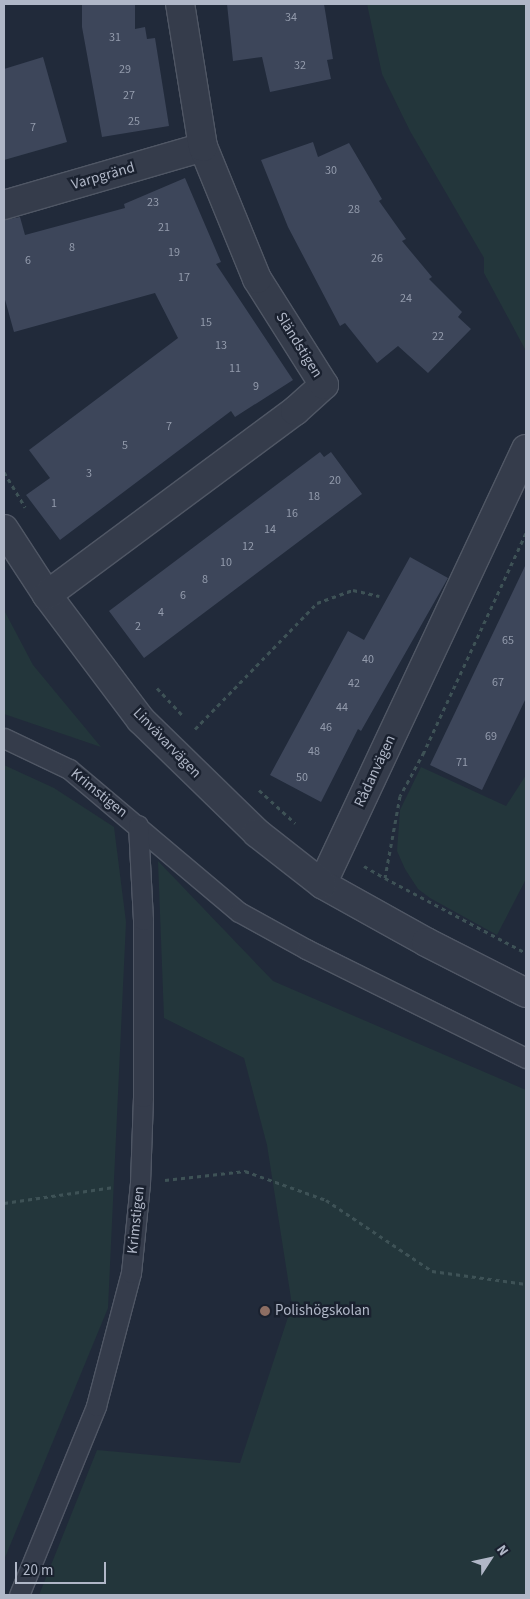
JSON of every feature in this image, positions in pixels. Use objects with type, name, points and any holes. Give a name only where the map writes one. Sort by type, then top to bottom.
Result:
[{"type":"street","name":"Sländstigen","points":[[47,595],[295,411],[324,385],[257,279],[203,147],[180,4]]},
{"type":"street","name":"Varpgränd","points":[[4,205],[203,147]]},
{"type":"street","name":"Rådanvägen","points":[[322,884],[526,449]]},
{"type":"street","name":"Linvävarvägen","points":[[4,529],[47,595],[141,720],[258,833],[322,884]]},
{"type":"street","points":[[322,884],[426,942],[526,993]]},
{"type":"lane","name":"Krimstigen","points":[[4,738],[69,769],[240,912],[306,949],[526,1058]]},
{"type":"lane","name":"Krimstigen","points":[[19,1595],[96,1406],[131,1273],[140,1183],[143,920],[138,825]]},
{"type":"path","points":[[4,472],[30,514]]},
{"type":"path","points":[[385,878],[400,796],[424,752],[526,533]]},
{"type":"path","points":[[195,729],[317,603],[352,590],[379,596]]},
{"type":"path","points":[[152,682],[201,736]]},
{"type":"path","points":[[258,789],[301,827]]},
{"type":"path","points":[[338,851],[526,953]]},
{"type":"path","points":[[4,1203],[140,1183],[245,1171],[326,1200],[432,1271],[526,1284]]},
{"type":"green space","points":[[367,4],[526,4],[526,351],[484,273],[484,258],[410,131],[382,74]]},
{"type":"green space","points":[[4,610],[33,665],[101,747],[4,714]]},
{"type":"green space","points":[[4,765],[54,788],[114,827],[126,922],[108,1308],[4,1560]]},
{"type":"green space","points":[[421,767],[506,806],[526,775],[526,879],[497,935],[430,898],[418,889],[405,869],[397,851],[400,810]]},
{"type":"green space","points":[[158,861],[273,981],[526,1090],[526,1595],[39,1595],[97,1450],[240,1463],[292,1305],[267,1145],[244,1058],[164,1018]]},
{"type":"building","points":[[82,4],[135,4],[135,29],[145,27],[147,39],[155,38],[169,126],[102,137],[82,27]]},
{"type":"building","points":[[227,4],[324,4],[333,59],[327,60],[331,79],[270,92],[262,57],[233,61]]},
{"type":"building","points":[[43,57],[67,142],[4,160],[4,69]]},
{"type":"building","points":[[313,142],[318,157],[349,143],[382,199],[379,201],[406,239],[402,241],[432,277],[429,279],[462,312],[458,317],[471,329],[428,373],[398,346],[377,363],[345,323],[340,326],[288,227],[261,160]]},
{"type":"building","points":[[185,178],[221,262],[216,264],[293,380],[235,417],[231,411],[60,540],[26,495],[50,478],[29,450],[178,338],[155,293],[14,332],[4,296],[4,220],[20,217],[25,235],[125,208],[124,204]]},
{"type":"building","points":[[320,452],[324,457],[331,452],[362,494],[144,658],[109,611]]},
{"type":"building","points":[[410,557],[448,578],[361,731],[358,729],[321,802],[270,775],[348,631],[364,640]]},
{"type":"building","points":[[526,564],[526,698],[482,790],[430,765]]},
{"type":"place","name":"Polishögskolan","points":[[265,1311]]}]
